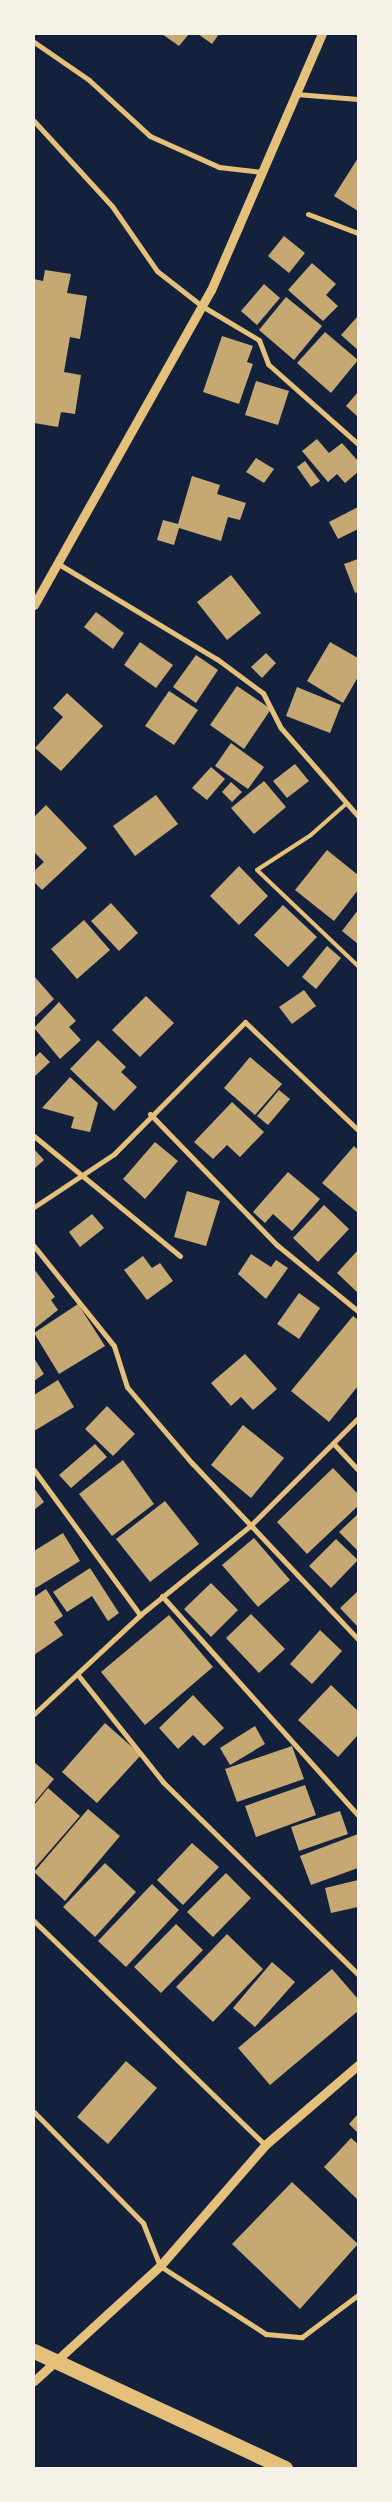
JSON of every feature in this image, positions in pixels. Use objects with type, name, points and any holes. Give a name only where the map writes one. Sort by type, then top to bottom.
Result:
[{"type":"highway","points":[[34,2351],[285,2468]]},
{"type":"street","points":[[34,605],[202,306],[322,34]]},
{"type":"street","points":[[34,42],[89,80],[150,136],[219,167],[262,172]]},
{"type":"street","points":[[296,94],[358,99]]},
{"type":"street","points":[[34,121],[112,206],[157,271],[202,306],[259,340],[268,364],[358,444]]},
{"type":"street","points":[[308,214],[358,233]]},
{"type":"street","points":[[57,563],[217,659],[263,693],[281,728],[358,816]]},
{"type":"street","points":[[34,1207],[114,1154],[150,1114],[245,1022],[358,1130]]},
{"type":"street","points":[[150,1114],[277,1245],[358,1311]]},
{"type":"street","points":[[34,1136],[180,1256]]},
{"type":"street","points":[[34,1246],[114,1346],[127,1387],[358,1640]]},
{"type":"street","points":[[34,1714],[78,1675],[140,1615],[251,1525],[358,1418]]},
{"type":"street","points":[[333,1443],[358,1470]]},
{"type":"street","points":[[34,1470],[140,1615]]},
{"type":"street","points":[[162,1596],[358,1815]]},
{"type":"street","points":[[78,1675],[163,1782],[358,1974]]},
{"type":"street","points":[[34,1921],[265,2144]]},
{"type":"street","points":[[34,2381],[160,2266],[265,2144],[358,2065]]},
{"type":"street","points":[[34,2112],[143,2223],[160,2266],[266,2334],[302,2337],[358,2295]]},
{"type":"lane","points":[[347,804],[311,835],[257,870],[358,966]]},
{"type":"building","points":[[162,34],[189,34],[179,46]]},
{"type":"building","points":[[198,34],[219,34],[212,44]]},
{"type":"building","points":[[358,158],[358,211],[334,196]]},
{"type":"building","points":[[284,236],[305,253],[289,273],[268,256]]},
{"type":"building","points":[[312,263],[336,284],[326,295],[338,306],[323,321],[288,290]]},
{"type":"building","points":[[45,270],[71,274],[67,293],[87,296],[80,339],[70,337],[64,372],[81,375],[75,414],[61,412],[58,427],[34,423],[34,279],[43,281]]},
{"type":"building","points":[[264,284],[280,298],[257,325],[241,311]]},
{"type":"building","points":[[286,297],[322,326],[294,360],[259,330]]},
{"type":"building","points":[[358,316],[358,350],[341,335]]},
{"type":"building","points":[[325,332],[358,360],[331,393],[297,363]]},
{"type":"building","points":[[222,336],[253,346],[247,362],[253,364],[239,404],[203,392]]},
{"type":"building","points":[[256,381],[289,391],[278,425],[245,415]]},
{"type":"building","points":[[358,392],[358,417],[346,406]]},
{"type":"building","points":[[317,439],[329,453],[342,443],[358,461],[358,472],[345,483],[337,474],[328,482],[302,451]]},
{"type":"building","points":[[256,458],[274,469],[264,483],[246,472]]},
{"type":"building","points":[[305,461],[320,481],[311,487],[297,467]]},
{"type":"building","points":[[192,476],[220,485],[217,494],[246,503],[240,520],[228,517],[221,541],[179,528],[174,545],[157,540],[163,520],[178,524]]},
{"type":"building","points":[[358,507],[358,529],[338,539],[329,522]]},
{"type":"building","points":[[358,559],[358,592],[355,593],[344,564]]},
{"type":"building","points":[[231,575],[261,613],[227,640],[197,602]]},
{"type":"building","points":[[96,612],[124,633],[113,649],[84,627]]},
{"type":"building","points":[[140,642],[173,665],[156,688],[124,665]]},
{"type":"building","points":[[330,642],[358,658],[358,677],[343,703],[307,681]]},
{"type":"building","points":[[266,653],[276,663],[262,678],[251,667]]},
{"type":"building","points":[[196,655],[218,670],[196,703],[173,687]]},
{"type":"building","points":[[237,686],[271,709],[244,749],[210,725]]},
{"type":"building","points":[[297,687],[341,705],[330,733],[286,716]]},
{"type":"building","points":[[169,691],[198,710],[174,745],[145,726]]},
{"type":"building","points":[[67,693],[103,726],[61,771],[35,748],[63,717],[53,708]]},
{"type":"building","points":[[231,743],[264,767],[248,789],[215,766]]},
{"type":"building","points":[[295,764],[309,781],[287,798],[273,781]]},
{"type":"building","points":[[211,767],[225,779],[207,800],[192,788]]},
{"type":"building","points":[[264,781],[286,807],[254,834],[231,808]]},
{"type":"building","points":[[231,782],[242,792],[232,802],[222,792]]},
{"type":"building","points":[[156,795],[178,824],[135,856],[113,826]]},
{"type":"building","points":[[46,805],[87,848],[42,890],[34,882],[34,871],[44,862],[34,852],[34,817]]},
{"type":"building","points":[[327,850],[358,875],[358,890],[334,921],[295,890]]},
{"type":"building","points":[[239,866],[268,896],[239,925],[210,896]]},
{"type":"building","points":[[111,903],[138,933],[119,951],[91,921]]},
{"type":"building","points":[[283,905],[317,937],[288,967],[254,935]]},
{"type":"building","points":[[358,910],[358,944],[342,931]]},
{"type":"building","points":[[84,920],[110,950],[77,979],[51,949]]},
{"type":"building","points":[[327,946],[341,958],[316,989],[302,977]]},
{"type":"building","points":[[34,976],[54,999],[34,1018]]},
{"type":"building","points":[[304,990],[316,1006],[292,1024],[279,1007]]},
{"type":"building","points":[[146,996],[174,1023],[140,1057],[112,1030]]},
{"type":"building","points":[[59,1002],[76,1021],[69,1027],[81,1040],[60,1059],[34,1028]]},
{"type":"building","points":[[98,1040],[126,1067],[121,1072],[137,1087],[114,1111],[70,1069]]},
{"type":"building","points":[[40,1052],[50,1062],[34,1077],[34,1058]]},
{"type":"building","points":[[250,1057],[282,1084],[255,1115],[224,1088]]},
{"type":"building","points":[[70,1077],[98,1103],[90,1132],[71,1128],[74,1117],[42,1108]]},
{"type":"building","points":[[279,1090],[290,1099],[268,1125],[257,1116]]},
{"type":"building","points":[[232,1102],[264,1132],[240,1157],[227,1145],[213,1159],[194,1142]]},
{"type":"building","points":[[155,1142],[178,1161],[145,1199],[123,1179]]},
{"type":"building","points":[[354,1146],[358,1150],[358,1213],[322,1183]]},
{"type":"building","points":[[34,1149],[44,1160],[34,1169]]},
{"type":"building","points":[[288,1172],[320,1199],[292,1231],[273,1214],[265,1223],[253,1212]]},
{"type":"building","points":[[187,1191],[220,1201],[206,1246],[174,1237]]},
{"type":"building","points":[[324,1205],[349,1229],[318,1262],[293,1238]]},
{"type":"building","points":[[92,1214],[104,1228],[80,1247],[69,1232]]},
{"type":"building","points":[[358,1250],[358,1293],[337,1273]]},
{"type":"building","points":[[251,1254],[271,1267],[276,1260],[288,1268],[266,1299],[238,1274]]},
{"type":"building","points":[[143,1256],[152,1268],[160,1263],[173,1281],[147,1300],[124,1270]]},
{"type":"building","points":[[34,1269],[55,1297],[51,1300],[58,1310],[34,1329]]},
{"type":"building","points":[[299,1293],[320,1308],[299,1339],[277,1324]]},
{"type":"building","points":[[78,1304],[105,1346],[59,1374],[34,1333]]},
{"type":"building","points":[[353,1316],[358,1320],[358,1386],[329,1422],[291,1391]]},
{"type":"building","points":[[245,1354],[277,1389],[253,1410],[241,1397],[231,1406],[211,1383]]},
{"type":"building","points":[[34,1358],[44,1374],[34,1381]]},
{"type":"building","points":[[58,1380],[74,1407],[34,1431],[34,1395]]},
{"type":"building","points":[[107,1406],[135,1434],[113,1456],[85,1429]]},
{"type":"building","points":[[243,1425],[284,1458],[251,1498],[211,1465]]},
{"type":"building","points":[[95,1444],[107,1457],[71,1488],[59,1475]]},
{"type":"building","points":[[123,1460],[154,1504],[112,1536],[79,1494]]},
{"type":"building","points":[[333,1468],[358,1494],[358,1506],[307,1554],[277,1522]]},
{"type":"building","points":[[34,1488],[44,1502],[34,1510]]},
{"type":"building","points":[[165,1501],[199,1544],[150,1582],[116,1539]]},
{"type":"building","points":[[358,1514],[358,1551],[339,1532]]},
{"type":"building","points":[[63,1533],[80,1561],[34,1589],[34,1551]]},
{"type":"building","points":[[254,1538],[290,1580],[258,1607],[222,1565]]},
{"type":"building","points":[[336,1539],[358,1560],[331,1588],[309,1566]]},
{"type":"building","points":[[90,1568],[119,1613],[108,1621],[92,1596],[67,1612],[53,1592]]},
{"type":"building","points":[[211,1583],[238,1610],[211,1637],[184,1609]]},
{"type":"building","points":[[46,1589],[63,1616],[54,1622],[63,1635],[34,1655],[34,1597]]},
{"type":"building","points":[[358,1591],[358,1627],[340,1608]]},
{"type":"building","points":[[251,1614],[285,1649],[259,1673],[226,1638]]},
{"type":"building","points":[[169,1615],[213,1667],[145,1725],[101,1672]]},
{"type":"building","points":[[320,1630],[342,1651],[312,1684],[290,1664]]},
{"type":"building","points":[[331,1685],[358,1711],[358,1735],[338,1757],[298,1720]]},
{"type":"building","points":[[193,1695],[224,1728],[204,1746],[193,1735],[178,1749],[159,1728]]},
{"type":"building","points":[[105,1723],[141,1755],[97,1803],[62,1772]]},
{"type":"building","points":[[255,1726],[265,1744],[230,1765],[220,1748]]},
{"type":"building","points":[[292,1746],[304,1779],[237,1802],[225,1769]]},
{"type":"building","points":[[34,1762],[54,1779],[34,1803]]},
{"type":"building","points":[[305,1785],[316,1815],[256,1837],[245,1806]]},
{"type":"building","points":[[48,1788],[80,1816],[34,1869],[34,1805]]},
{"type":"building","points":[[88,1809],[120,1836],[65,1901],[34,1872]]},
{"type":"building","points":[[340,1811],[348,1834],[299,1851],[291,1827]]},
{"type":"building","points":[[358,1834],[358,1868],[311,1885],[300,1856]]},
{"type":"building","points":[[192,1843],[219,1867],[183,1905],[157,1880]]},
{"type":"building","points":[[105,1863],[136,1892],[95,1937],[63,1907]]},
{"type":"building","points":[[226,1873],[251,1898],[213,1937],[187,1912]]},
{"type":"building","points":[[358,1880],[358,1907],[331,1913],[325,1888]]},
{"type":"building","points":[[152,1884],[179,1910],[126,1967],[98,1941]]},
{"type":"building","points":[[176,1924],[203,1950],[161,1993],[134,1967]]},
{"type":"building","points":[[227,1934],[263,1969],[213,2022],[176,1987]]},
{"type":"building","points":[[272,1962],[295,1982],[255,2027],[233,2008]]},
{"type":"building","points":[[332,1969],[358,1999],[358,2011],[270,2085],[238,2048]]},
{"type":"building","points":[[126,2061],[157,2088],[108,2144],[77,2117]]},
{"type":"building","points":[[358,2114],[358,2133],[349,2124]]},
{"type":"building","points":[[351,2138],[358,2144],[358,2200],[324,2167]]},
{"type":"building","points":[[292,2182],[358,2244],[300,2309],[232,2244]]}]
